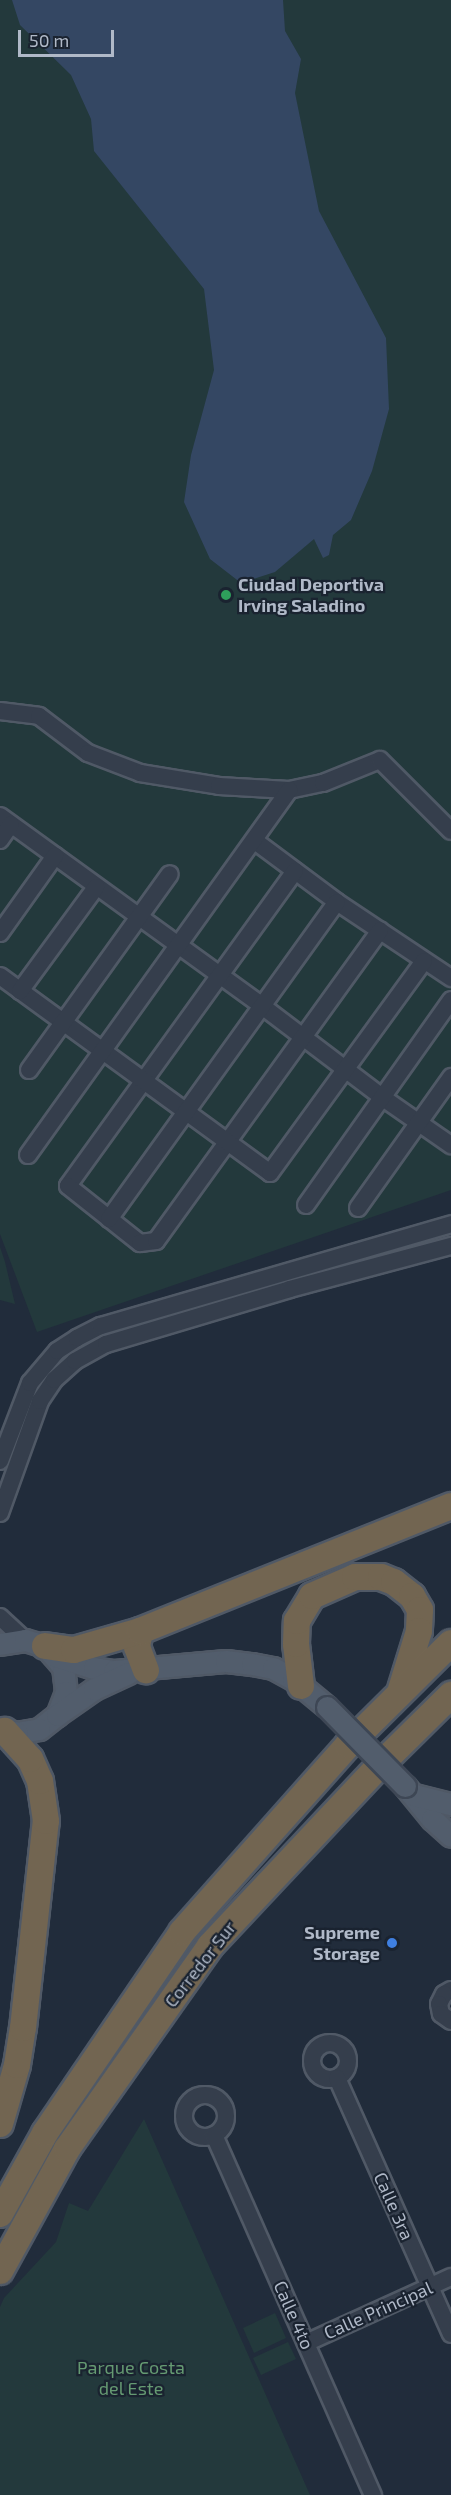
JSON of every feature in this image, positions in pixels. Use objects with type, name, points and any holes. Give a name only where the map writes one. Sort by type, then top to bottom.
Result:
[{"type":"highway","points":[[42,1647],[74,1650],[140,1631],[451,1506]]},
{"type":"highway","points":[[301,1686],[296,1644],[297,1621],[312,1596],[355,1577],[381,1576],[394,1582],[411,1596],[420,1610],[419,1631],[399,1694]]},
{"type":"highway","points":[[140,1631],[137,1647],[140,1670]]},
{"type":"highway","name":"Corredor Sur","points":[[0,2214],[45,2133],[182,1932],[348,1744],[451,1643]]},
{"type":"highway","name":"Corredor Sur","points":[[0,2271],[67,2149],[210,1946],[378,1767],[451,1695]]},
{"type":"highway","points":[[0,2124],[17,2065],[23,2028],[46,1821],[40,1780],[30,1759],[3,1730]]},
{"type":"main road","points":[[0,1644],[42,1647],[94,1668],[140,1670],[226,1661],[273,1668],[301,1686],[327,1707],[409,1790],[432,1819],[451,1836]]},
{"type":"main road","points":[[42,1647],[63,1667],[66,1692],[57,1715]]},
{"type":"main road","points":[[3,1730],[16,1733],[39,1729],[94,1689],[140,1670]]},
{"type":"main road","points":[[409,1790],[451,1804]]},
{"type":"street","points":[[0,711],[39,716],[87,753],[140,773],[219,786],[289,790],[323,783],[380,760],[451,831]]},
{"type":"street","points":[[28,1155],[255,841],[289,790]]},
{"type":"street","points":[[0,840],[6,820],[451,1145]]},
{"type":"street","points":[[255,841],[337,902],[451,978]]},
{"type":"street","points":[[0,933],[55,856]]},
{"type":"street","points":[[295,871],[68,1186],[140,1243],[156,1241],[380,930]]},
{"type":"street","points":[[29,1070],[170,874]]},
{"type":"street","points":[[20,991],[96,887]]},
{"type":"street","points":[[109,1219],[337,902]]},
{"type":"street","points":[[0,976],[61,1023],[270,1173],[424,961]]},
{"type":"street","points":[[306,1205],[384,1098],[451,1000]]},
{"type":"street","points":[[358,1208],[451,1077]]},
{"type":"street","points":[[0,1461],[30,1383],[57,1351],[77,1338],[101,1326],[451,1224]]},
{"type":"street","points":[[0,1513],[40,1401],[54,1380],[75,1361],[106,1344],[290,1289],[451,1246]]},
{"type":"street","points":[[0,1617],[42,1647]]},
{"type":"street","points":[[451,1990],[444,1994],[439,2004],[441,2014],[451,2021]]},
{"type":"street","name":"Calle 3ra","points":[[337,2078],[451,2334]]},
{"type":"street","name":"Calle 4to","points":[[214,2135],[374,2495]]},
{"type":"street","name":"Calle Principal","points":[[306,2343],[451,2277]]},
{"type":"green space","name":"Ciudad Deportiva Irving Saladino","points":[[0,0],[451,0],[451,1190],[37,1332],[0,1234]]},
{"type":"green space","points":[[0,1247],[5,1262],[15,1304],[0,1300]]},
{"type":"green space","name":"Parque Costa del Este","points":[[144,2119],[310,2495],[0,2495],[0,2307],[4,2298],[56,2242],[69,2203],[88,2211]]},
{"type":"green space","points":[[275,2313],[286,2338],[254,2353],[243,2328]]},
{"type":"green space","points":[[288,2342],[296,2359],[261,2375],[253,2358]]},
{"type":"water","points":[[12,0],[283,0],[285,31],[301,59],[295,93],[319,211],[386,338],[389,409],[372,471],[351,520],[333,535],[329,555],[323,558],[314,539],[275,572],[241,583],[210,559],[184,502],[191,455],[214,370],[204,289],[94,151],[91,119],[71,75],[20,25]]},
{"type":"place","name":"Ciudad Deportiva Irving Saladino","points":[[226,595]]},
{"type":"place","name":"Supreme Storage","points":[[392,1943]]}]
